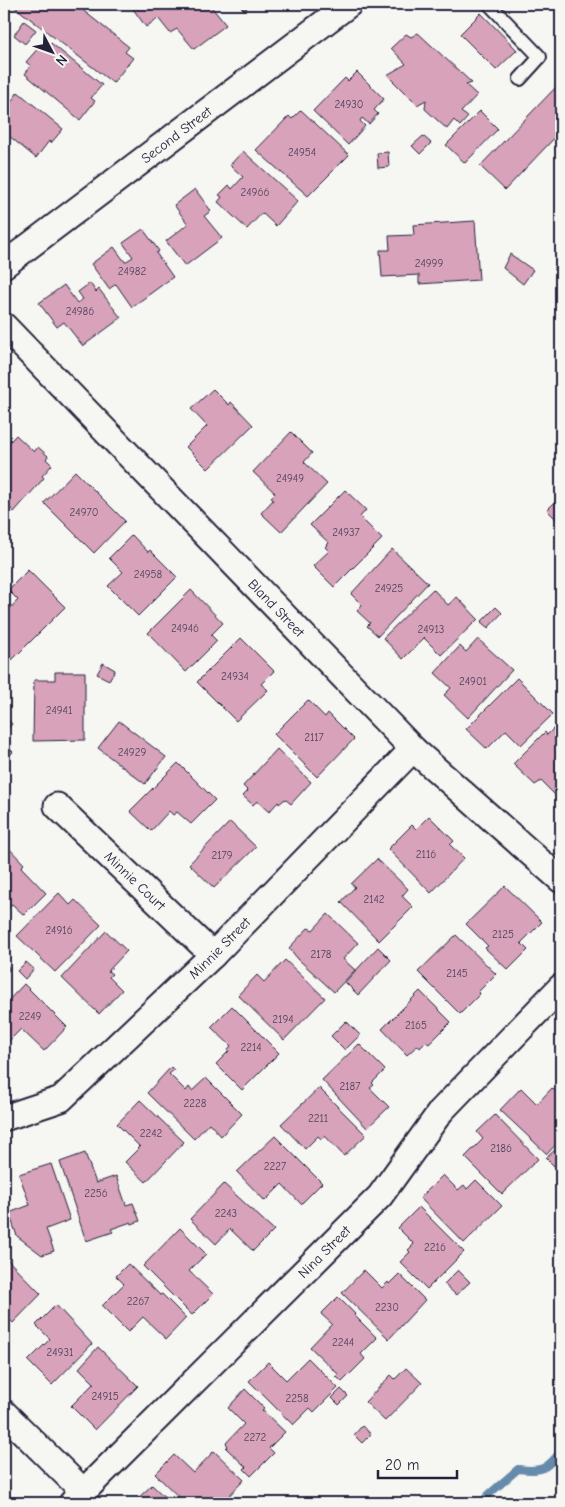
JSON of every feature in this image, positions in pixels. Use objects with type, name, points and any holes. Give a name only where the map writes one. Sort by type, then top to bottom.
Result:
[{"type":"street","name":"Second Street","points":[[4,265],[349,4]]},
{"type":"street","name":"Bland Street","points":[[4,326],[414,749],[561,880]]},
{"type":"street","name":"Minnie Street","points":[[4,1118],[61,1100],[213,956],[414,749]]},
{"type":"street","name":"Minnie Court","points":[[57,806],[213,956]]},
{"type":"street","name":"Nina Street","points":[[78,1497],[380,1196],[442,1111],[561,987]]},
{"type":"street","points":[[4,1413],[78,1497]]},
{"type":"lane","points":[[489,4],[540,57],[520,79]]},
{"type":"building","points":[[11,4],[57,4],[59,6],[75,4],[129,47],[125,52],[133,58],[113,83]]},
{"type":"building","points":[[135,4],[209,4],[226,25],[194,49],[177,29],[170,33],[158,18],[146,27],[131,6]]},
{"type":"building","points":[[239,4],[252,4],[244,10]]},
{"type":"building","points":[[239,4],[252,4],[244,10]]},
{"type":"building","points":[[481,13],[517,50],[496,70],[460,34]]},
{"type":"building","points":[[24,21],[36,30],[25,44],[14,35]]},
{"type":"building","points":[[418,33],[472,83],[466,85],[477,95],[461,112],[468,117],[460,126],[454,120],[447,129],[425,109],[426,100],[417,105],[387,75],[406,64],[391,48],[406,34],[411,37]]},
{"type":"building","points":[[561,39],[561,49],[556,44]]},
{"type":"building","points":[[51,43],[102,85],[91,98],[95,101],[80,120],[25,74],[31,66],[26,62],[41,45],[46,49]]},
{"type":"building","points":[[357,72],[384,99],[374,110],[378,114],[369,124],[362,118],[360,121],[365,126],[348,145],[313,111],[345,78],[348,81]]},
{"type":"building","points":[[558,85],[561,89],[561,131],[505,190],[480,166]]},
{"type":"building","points":[[18,92],[63,129],[51,143],[49,141],[36,158],[4,132],[4,112]]},
{"type":"building","points":[[301,110],[349,155],[308,196],[256,150],[289,116],[292,119]]},
{"type":"building","points":[[480,111],[498,129],[465,163],[446,145]]},
{"type":"building","points":[[423,136],[431,143],[420,154],[412,146]]},
{"type":"building","points":[[243,151],[298,201],[276,226],[262,213],[247,229],[218,202],[222,197],[219,195],[229,185],[232,189],[243,177],[230,165]]},
{"type":"building","points":[[388,152],[389,167],[378,168],[377,153]]},
{"type":"building","points":[[195,189],[211,211],[204,216],[222,238],[185,266],[166,241],[188,224],[174,205]]},
{"type":"building","points":[[475,221],[479,280],[419,284],[419,275],[382,277],[380,250],[390,250],[389,236],[414,235],[413,225]]},
{"type":"building","points":[[143,229],[159,251],[156,253],[173,277],[132,307],[116,284],[109,289],[91,264],[114,247],[125,262],[133,257],[123,243]]},
{"type":"building","points":[[510,254],[533,270],[523,284],[503,268]]},
{"type":"building","points":[[90,283],[96,292],[99,289],[121,318],[83,346],[64,322],[57,327],[39,303],[64,285],[77,303],[83,299],[78,292]]},
{"type":"building","points":[[213,389],[229,405],[231,402],[253,425],[208,469],[186,447],[207,426],[191,409]]},
{"type":"building","points":[[291,432],[312,453],[304,462],[327,484],[281,532],[261,513],[273,500],[271,497],[275,493],[253,472]]},
{"type":"building","points":[[16,435],[34,452],[38,447],[48,456],[46,459],[52,465],[42,476],[44,478],[14,512],[4,502],[4,448]]},
{"type":"building","points":[[75,471],[125,521],[94,553],[44,503]]},
{"type":"building","points":[[345,490],[366,510],[360,517],[382,539],[334,587],[313,566],[329,551],[325,547],[329,543],[310,525]]},
{"type":"building","points":[[561,496],[561,524],[547,510]]},
{"type":"building","points":[[132,535],[148,552],[150,550],[177,577],[138,616],[108,586],[123,572],[109,558]]},
{"type":"building","points":[[392,549],[428,583],[378,636],[367,626],[370,623],[357,611],[362,605],[351,594]]},
{"type":"building","points":[[28,570],[65,607],[12,660],[4,652],[4,615],[18,600],[8,590]]},
{"type":"building","points":[[433,589],[448,605],[457,597],[478,619],[441,655],[424,638],[403,659],[383,638]]},
{"type":"building","points":[[191,590],[223,623],[211,635],[217,641],[186,672],[148,633]]},
{"type":"building","points":[[496,607],[502,613],[488,628],[481,622]]},
{"type":"building","points":[[241,638],[274,671],[261,684],[268,690],[236,721],[197,682]]},
{"type":"building","points":[[478,639],[512,670],[468,718],[444,695],[451,688],[435,673],[460,646],[466,652]]},
{"type":"building","points":[[103,663],[115,670],[109,680],[97,674]]},
{"type":"building","points":[[55,672],[85,672],[85,740],[33,741],[34,680],[55,680]]},
{"type":"building","points":[[517,678],[553,714],[521,745],[506,730],[487,749],[466,729]]},
{"type":"building","points":[[308,700],[325,717],[328,713],[354,739],[317,777],[274,734]]},
{"type":"building","points":[[4,715],[12,724],[4,733]]},
{"type":"building","points":[[119,721],[166,757],[145,784],[98,748]]},
{"type":"building","points":[[558,724],[561,727],[561,791],[556,796],[541,781],[535,785],[513,764],[545,732],[547,735]]},
{"type":"building","points":[[4,743],[13,752],[4,761]]},
{"type":"building","points":[[277,749],[311,782],[291,804],[285,799],[279,804],[278,802],[269,812],[257,801],[253,805],[243,796],[248,791],[243,786]]},
{"type":"building","points":[[178,763],[215,800],[191,824],[177,812],[173,815],[169,811],[151,831],[130,811]]},
{"type":"building","points":[[429,816],[454,841],[450,845],[464,858],[431,893],[388,849],[412,825],[416,829]]},
{"type":"building","points":[[230,822],[256,847],[214,888],[189,864]]},
{"type":"building","points":[[4,843],[24,864],[21,867],[46,893],[24,915],[12,904],[4,913]]},
{"type":"building","points":[[377,859],[408,889],[402,896],[413,907],[379,941],[341,902],[355,887],[351,884]]},
{"type":"building","points":[[505,886],[542,922],[521,943],[528,950],[508,970],[485,948],[488,946],[466,924]]},
{"type":"building","points":[[59,893],[70,905],[75,900],[101,925],[55,972],[17,936]]},
{"type":"building","points":[[328,914],[358,943],[343,959],[355,970],[334,992],[298,959],[289,948],[308,928],[313,930]]},
{"type":"building","points":[[106,931],[127,951],[108,971],[112,974],[109,977],[122,990],[99,1014],[62,978]]},
{"type":"building","points":[[456,935],[496,974],[460,1014],[418,972]]},
{"type":"building","points":[[378,947],[391,960],[358,995],[345,982]]},
{"type":"building","points":[[285,960],[325,998],[284,1040],[238,995],[257,975],[264,982]]},
{"type":"building","points":[[4,961],[10,969],[4,974]]},
{"type":"building","points":[[26,962],[34,969],[25,979],[17,971]]},
{"type":"building","points":[[24,984],[67,1027],[44,1051],[21,1029],[8,1042],[4,1038],[4,1005]]},
{"type":"building","points":[[420,991],[451,1022],[429,1044],[426,1042],[420,1048],[418,1045],[407,1055],[382,1029]]},
{"type":"building","points":[[232,1006],[279,1053],[242,1090],[216,1064],[229,1051],[228,1049],[231,1046],[211,1027]]},
{"type":"building","points":[[346,1021],[360,1035],[345,1050],[331,1036]]},
{"type":"building","points":[[359,1044],[385,1070],[372,1083],[374,1085],[370,1088],[389,1107],[367,1128],[322,1080]]},
{"type":"building","points":[[171,1067],[174,1070],[169,1074],[186,1091],[189,1087],[192,1091],[206,1078],[242,1114],[221,1136],[209,1123],[194,1139],[147,1093]]},
{"type":"building","points":[[319,1088],[366,1135],[344,1156],[325,1136],[321,1139],[318,1136],[305,1149],[281,1124]]},
{"type":"building","points":[[521,1088],[537,1104],[552,1088],[561,1097],[561,1139],[547,1154],[500,1110]]},
{"type":"building","points":[[140,1100],[184,1142],[146,1182],[125,1162],[140,1147],[117,1124]]},
{"type":"building","points":[[495,1115],[538,1159],[502,1194],[465,1157],[483,1139],[477,1132]]},
{"type":"building","points":[[275,1136],[322,1183],[301,1204],[282,1184],[265,1201],[237,1172]]},
{"type":"building","points":[[556,1149],[561,1154],[561,1167],[558,1170],[546,1158]]},
{"type":"building","points":[[85,1153],[96,1183],[116,1176],[126,1205],[133,1203],[140,1221],[111,1229],[113,1232],[86,1241],[60,1162]]},
{"type":"building","points":[[51,1164],[70,1220],[46,1229],[54,1251],[42,1255],[17,1236],[9,1213],[30,1205],[19,1174]]},
{"type":"building","points":[[443,1175],[458,1190],[464,1185],[467,1189],[476,1180],[502,1206],[464,1243],[420,1198]]},
{"type":"building","points":[[224,1184],[274,1230],[253,1251],[230,1229],[216,1244],[190,1219]]},
{"type":"building","points":[[419,1207],[464,1252],[427,1289],[400,1262],[410,1252],[408,1250],[414,1244],[398,1228]]},
{"type":"building","points":[[180,1228],[206,1254],[189,1271],[213,1294],[192,1315],[143,1266]]},
{"type":"building","points":[[4,1256],[41,1294],[13,1323],[4,1314]]},
{"type":"building","points":[[128,1264],[186,1318],[166,1339],[143,1317],[128,1332],[102,1306],[124,1284],[116,1276]]},
{"type":"building","points":[[364,1270],[382,1288],[399,1274],[425,1300],[389,1339],[342,1293]]},
{"type":"building","points":[[458,1270],[470,1282],[456,1295],[444,1284]]},
{"type":"building","points":[[338,1297],[377,1338],[361,1354],[365,1359],[342,1382],[336,1376],[338,1374],[310,1347],[332,1324],[321,1314]]},
{"type":"building","points":[[56,1305],[92,1344],[52,1385],[28,1361],[50,1339],[36,1325]]},
{"type":"building","points":[[98,1347],[138,1386],[95,1430],[71,1406],[94,1383],[79,1368]]},
{"type":"building","points":[[308,1358],[338,1388],[314,1412],[310,1408],[293,1425],[249,1381],[268,1362],[286,1380]]},
{"type":"building","points":[[406,1368],[422,1383],[385,1421],[365,1402],[391,1375],[395,1379]]},
{"type":"building","points":[[245,1389],[264,1408],[262,1410],[285,1432],[269,1448],[274,1453],[251,1476],[244,1469],[246,1467],[226,1448],[228,1446],[226,1443],[244,1424],[228,1408]]},
{"type":"building","points":[[341,1389],[348,1396],[339,1405],[332,1398]]},
{"type":"building","points":[[362,1426],[371,1434],[362,1443],[354,1435]]},
{"type":"building","points":[[214,1451],[244,1480],[222,1503],[216,1501],[214,1503],[185,1503],[155,1474],[174,1455],[193,1473]]},
{"type":"building","points":[[152,1485],[171,1503],[139,1503],[136,1500]]},
{"type":"waterway","points":[[482,1503],[487,1496],[518,1469],[538,1470],[543,1468],[561,1451]]}]
